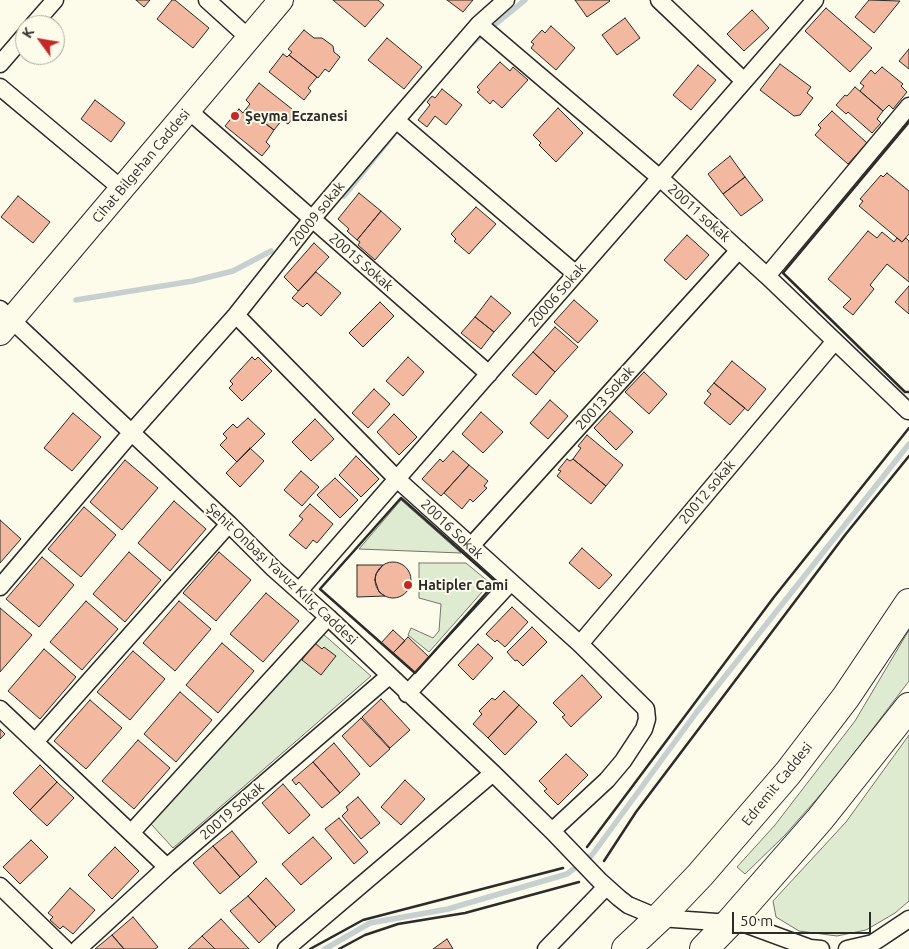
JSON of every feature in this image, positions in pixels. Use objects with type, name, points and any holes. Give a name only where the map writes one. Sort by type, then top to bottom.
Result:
[{"type":"highway","name":"Edremit Caddesi","points":[[626,949],[700,875],[788,773],[846,697],[909,603]]},
{"type":"highway","points":[[704,949],[820,820],[909,707]]},
{"type":"main road","name":"Cihat Bilgehan Caddesi","points":[[4,320],[122,189],[281,0]]},
{"type":"street","points":[[42,15],[55,0]]},
{"type":"street","points":[[207,0],[250,39]]},
{"type":"street","name":"20009 sokak","points":[[0,587],[132,432],[236,315],[312,219],[397,120],[480,24],[506,0]]},
{"type":"street","points":[[659,0],[744,81]]},
{"type":"street","name":"20006 Sokak","points":[[300,591],[815,0]]},
{"type":"street","name":"20011 sokak","points":[[480,24],[660,178],[767,276],[908,410]]},
{"type":"street","points":[[0,64],[15,47]]},
{"type":"street","points":[[0,87],[122,189]]},
{"type":"street","points":[[767,276],[909,106]]},
{"type":"street","name":"20015 Sokak","points":[[188,110],[489,374]]},
{"type":"street","points":[[397,120],[576,274]]},
{"type":"street","name":"20013 Sokak","points":[[471,546],[739,250]]},
{"type":"street","name":"20016 Sokak","points":[[236,315],[398,478],[580,644],[646,710],[648,719],[638,741],[607,780],[552,831]]},
{"type":"street","name":"Şehit Onbaşı Yavuz Kılıç Caddesi","points":[[4,320],[132,432],[407,694],[493,773],[603,884],[628,905],[659,918],[745,924],[810,948],[821,949]]},
{"type":"street","name":"20012 sokak","points":[[580,644],[835,341]]},
{"type":"street","points":[[34,742],[229,524]]},
{"type":"street","points":[[407,694],[510,582]]},
{"type":"street","points":[[131,833],[328,617]]},
{"type":"street","name":"20019 Sokak","points":[[78,949],[167,867],[389,676]]},
{"type":"street","points":[[0,709],[167,867]]},
{"type":"street","points":[[286,949],[493,773]]},
{"type":"street","points":[[546,949],[603,884]]},
{"type":"street","points":[[0,886],[65,949]]},
{"type":"street","points":[[847,949],[873,943],[909,918]]},
{"type":"green space","points":[[401,500],[461,553],[359,549]]},
{"type":"green space","points":[[419,563],[466,563],[490,583],[429,652],[408,635],[411,628],[433,638],[439,631],[441,604],[419,598]]},
{"type":"green space","points":[[909,630],[909,681],[836,777],[785,835],[745,874],[737,867],[775,825],[855,721]]},
{"type":"green space","points":[[323,634],[371,676],[173,848],[151,824]]},
{"type":"green space","points":[[909,735],[909,901],[895,913],[866,930],[837,936],[799,931],[776,917],[773,901],[846,822]]},
{"type":"building","points":[[136,0],[150,0],[144,7]]},
{"type":"building","points":[[172,0],[175,0],[209,28],[193,48],[157,19]]},
{"type":"building","points":[[333,0],[378,0],[384,5],[365,27]]},
{"type":"building","points":[[447,0],[473,0],[463,12]]},
{"type":"building","points":[[575,0],[609,0],[610,1],[587,17]]},
{"type":"building","points":[[869,0],[900,1],[874,33],[855,17]]},
{"type":"building","points":[[826,8],[872,48],[850,72],[805,31]]},
{"type":"building","points":[[752,10],[769,28],[744,51],[727,34]]},
{"type":"building","points":[[625,18],[640,38],[617,55],[602,35]]},
{"type":"building","points":[[551,26],[575,48],[556,70],[531,48],[534,44],[531,42],[542,30],[545,33]]},
{"type":"building","points":[[304,30],[314,38],[322,38],[333,46],[334,52],[340,57],[329,72],[325,69],[318,78],[289,55],[292,52],[288,49]]},
{"type":"building","points":[[387,38],[422,67],[404,89],[368,60]]},
{"type":"building","points":[[909,49],[909,69],[899,61]]},
{"type":"building","points":[[283,54],[287,57],[289,55],[317,77],[308,88],[311,91],[304,100],[269,72]]},
{"type":"building","points":[[500,62],[510,71],[513,67],[528,80],[502,108],[493,100],[490,104],[477,92],[480,90],[477,87]]},
{"type":"building","points":[[780,64],[811,87],[807,93],[813,98],[800,115],[794,116],[760,90]]},
{"type":"building","points":[[698,65],[716,80],[691,110],[673,95]]},
{"type":"building","points":[[882,67],[903,84],[901,86],[907,92],[893,109],[889,105],[883,111],[860,91],[864,86],[860,83],[871,70],[875,74]]},
{"type":"building","points":[[259,83],[297,113],[288,124],[282,120],[274,130],[246,109],[250,104],[246,100]]},
{"type":"building","points":[[855,87],[883,111],[877,119],[881,123],[872,133],[848,112],[846,114],[836,105]]},
{"type":"building","points":[[442,89],[462,105],[446,125],[435,116],[427,127],[418,120],[430,105],[427,102],[432,96],[435,98]]},
{"type":"building","points":[[95,100],[125,123],[111,142],[81,119]]},
{"type":"building","points":[[558,108],[583,133],[556,162],[539,145],[541,143],[533,135]]},
{"type":"building","points":[[239,109],[243,113],[246,109],[274,130],[266,142],[270,146],[262,156],[225,126]]},
{"type":"building","points":[[832,111],[867,143],[848,164],[815,135],[821,128],[818,125]]},
{"type":"building","points":[[730,156],[745,177],[723,194],[708,174]]},
{"type":"building","points":[[887,173],[909,191],[909,234],[902,242],[859,206],[863,201],[860,199],[881,175],[883,177]]},
{"type":"building","points":[[745,177],[763,200],[741,216],[723,194]]},
{"type":"building","points":[[359,193],[381,211],[357,240],[338,219]]},
{"type":"building","points":[[18,196],[50,222],[33,243],[1,217]]},
{"type":"building","points":[[476,207],[496,224],[469,254],[454,241],[456,239],[451,234]]},
{"type":"building","points":[[381,211],[401,229],[375,260],[358,245],[360,242],[357,240]]},
{"type":"building","points":[[868,231],[877,238],[882,232],[894,242],[897,238],[902,242],[906,238],[909,241],[909,282],[887,264],[870,285],[874,289],[853,315],[843,307],[851,299],[828,279]]},
{"type":"building","points":[[687,235],[709,255],[686,280],[664,260]]},
{"type":"building","points":[[314,243],[329,257],[298,291],[284,277]]},
{"type":"building","points":[[316,272],[341,293],[321,316],[307,303],[303,307],[292,298]]},
{"type":"building","points":[[909,286],[909,314],[895,302]]},
{"type":"building","points":[[491,296],[511,313],[494,332],[475,317]]},
{"type":"building","points":[[574,300],[598,321],[578,343],[554,322]]},
{"type":"building","points":[[380,302],[394,316],[363,347],[349,333]]},
{"type":"building","points":[[475,317],[494,332],[481,349],[461,333]]},
{"type":"building","points":[[555,327],[578,347],[555,372],[533,352]]},
{"type":"building","points":[[533,352],[555,372],[536,395],[512,375]]},
{"type":"building","points":[[252,357],[255,360],[258,357],[272,371],[242,401],[229,388],[233,384],[230,381]]},
{"type":"building","points":[[408,357],[424,372],[403,396],[386,381]]},
{"type":"building","points":[[732,361],[766,389],[748,411],[714,383]]},
{"type":"building","points":[[644,372],[667,394],[649,414],[625,392]]},
{"type":"building","points":[[714,383],[745,408],[730,425],[704,403],[711,394],[707,391]]},
{"type":"building","points":[[374,389],[390,404],[368,428],[352,413]]},
{"type":"building","points":[[550,400],[568,416],[548,439],[530,423]]},
{"type":"building","points":[[610,411],[633,432],[616,450],[594,428]]},
{"type":"building","points":[[481,412],[503,432],[483,453],[462,434]]},
{"type":"building","points":[[73,413],[101,437],[72,471],[44,448]]},
{"type":"building","points":[[394,414],[417,437],[399,455],[377,432]]},
{"type":"building","points":[[248,418],[265,434],[237,462],[220,445],[227,438],[223,434],[233,424],[237,428]]},
{"type":"building","points":[[315,419],[334,439],[311,461],[292,442]]},
{"type":"building","points":[[587,435],[623,465],[606,486],[573,459],[581,448],[578,446]]},
{"type":"building","points":[[250,448],[264,461],[240,487],[226,473]]},
{"type":"building","points":[[453,451],[469,465],[441,496],[422,479],[440,459],[443,462]]},
{"type":"building","points":[[356,456],[379,479],[361,497],[339,475]]},
{"type":"building","points":[[567,459],[570,461],[573,459],[606,486],[591,504],[557,476],[561,471],[558,470]]},
{"type":"building","points":[[125,460],[158,488],[122,530],[90,502]]},
{"type":"building","points":[[469,465],[488,481],[484,486],[487,488],[473,502],[470,499],[462,509],[444,493]]},
{"type":"building","points":[[301,471],[319,487],[302,506],[284,490]]},
{"type":"building","points":[[335,478],[358,500],[340,518],[317,495]]},
{"type":"building","points":[[174,501],[206,529],[170,571],[138,543]]},
{"type":"building","points":[[310,504],[333,524],[317,543],[313,540],[306,549],[289,535],[303,519],[299,516]]},
{"type":"building","points":[[84,507],[116,535],[81,577],[48,549]]},
{"type":"building","points":[[0,520],[21,539],[0,563]]},
{"type":"building","points":[[582,548],[612,575],[599,589],[569,563]]},
{"type":"building","points":[[129,552],[161,580],[125,622],[93,594]]},
{"type":"building","points":[[219,552],[251,580],[216,621],[183,593]]},
{"type":"building","points":[[42,557],[74,585],[39,627],[6,599]]},
{"type":"building","points":[[393,562],[400,563],[406,567],[410,573],[410,587],[406,593],[400,597],[393,598],[386,597],[380,593],[376,587],[375,580],[376,573],[380,567],[386,563]]},
{"type":"building","points":[[357,565],[383,565],[376,574],[375,580],[379,592],[385,596],[357,597]]},
{"type":"building","points":[[266,593],[299,621],[263,662],[230,634]]},
{"type":"building","points":[[86,601],[118,629],[82,670],[50,642]]},
{"type":"building","points":[[179,601],[211,629],[175,671],[143,643]]},
{"type":"building","points":[[512,607],[528,622],[505,647],[497,640],[495,642],[486,634]]},
{"type":"building","points":[[0,608],[32,635],[0,672]]},
{"type":"building","points":[[532,627],[547,642],[523,666],[517,660],[515,661],[507,652]]},
{"type":"building","points":[[393,630],[405,641],[393,653],[381,643]]},
{"type":"building","points":[[408,637],[429,657],[415,673],[393,653]]},
{"type":"building","points":[[222,643],[254,671],[218,713],[186,685]]},
{"type":"building","points":[[315,643],[336,656],[321,675],[302,660]]},
{"type":"building","points":[[478,644],[493,658],[473,680],[458,665]]},
{"type":"building","points":[[44,649],[76,677],[40,719],[8,691]]},
{"type":"building","points":[[133,651],[165,679],[130,720],[97,692]]},
{"type":"building","points":[[582,675],[602,697],[571,727],[562,717],[565,715],[553,703]]},
{"type":"building","points":[[504,691],[519,705],[488,738],[473,724],[482,714],[479,711],[492,698],[495,700]]},
{"type":"building","points":[[180,692],[212,720],[176,762],[144,734]]},
{"type":"building","points":[[381,699],[410,730],[390,748],[362,717]]},
{"type":"building","points":[[90,700],[122,728],[86,769],[54,741]]},
{"type":"building","points":[[519,705],[537,722],[505,755],[488,738]]},
{"type":"building","points":[[361,718],[390,749],[370,767],[342,736]]},
{"type":"building","points":[[0,729],[5,734],[0,739]]},
{"type":"building","points":[[138,740],[170,768],[134,809],[102,781]]},
{"type":"building","points":[[334,743],[360,774],[340,793],[313,762]]},
{"type":"building","points":[[566,754],[588,775],[558,805],[544,791],[547,789],[539,781]]},
{"type":"building","points":[[313,762],[340,793],[322,808],[299,782],[296,785],[292,780]]},
{"type":"building","points":[[40,765],[57,782],[30,810],[13,793]]},
{"type":"building","points":[[405,780],[425,799],[401,825],[381,807]]},
{"type":"building","points":[[57,782],[74,798],[47,826],[30,810]]},
{"type":"building","points":[[283,784],[310,815],[289,834],[262,803]]},
{"type":"building","points":[[358,797],[380,823],[361,839],[342,816],[348,810],[346,807]]},
{"type":"building","points":[[339,818],[368,852],[354,864],[325,829]]},
{"type":"building","points":[[232,831],[257,862],[240,877],[213,846]]},
{"type":"building","points":[[313,837],[332,858],[301,885],[282,864]]},
{"type":"building","points":[[31,840],[48,857],[20,884],[3,867]]},
{"type":"building","points":[[213,846],[240,877],[220,894],[193,863]]},
{"type":"building","points":[[115,847],[139,871],[112,899],[88,875]]},
{"type":"building","points":[[266,878],[295,910],[276,927],[248,896]]},
{"type":"building","points":[[70,888],[95,910],[73,934],[63,926],[60,929],[50,920],[53,917],[48,913]]},
{"type":"building","points":[[248,896],[276,927],[259,943],[230,911]]},
{"type":"building","points":[[133,917],[158,947],[155,949],[124,949],[112,935]]},
{"type":"building","points":[[221,919],[249,949],[215,949],[202,936]]},
{"type":"building","points":[[112,935],[124,949],[95,949]]},
{"type":"building","points":[[202,936],[215,949],[188,949]]},
{"type":"building","points":[[447,939],[453,949],[433,949]]},
{"type":"waterway","points":[[472,43],[525,0]]},
{"type":"waterway","points":[[344,196],[393,135]]},
{"type":"waterway","points":[[76,300],[193,281],[233,271],[271,251]]},
{"type":"waterway","points":[[325,949],[370,923],[448,909],[567,874],[592,855],[696,713],[909,444]]},
{"type":"wall","points":[[909,122],[783,273],[905,392],[909,392]]},
{"type":"wall","points":[[587,847],[774,597],[909,428]]},
{"type":"wall","points":[[604,861],[636,812],[845,535],[909,456]]},
{"type":"wall","points":[[401,498],[496,582],[415,673],[320,589],[401,498]]},
{"type":"wall","points":[[310,949],[363,920],[563,868]]},
{"type":"wall","points":[[339,949],[365,935],[398,924],[465,913],[579,882]]},
{"type":"place","name":"Şeyma Eczanesi","points":[[235,116]]},
{"type":"place","name":"Hatipler Cami","points":[[408,585]]}]
